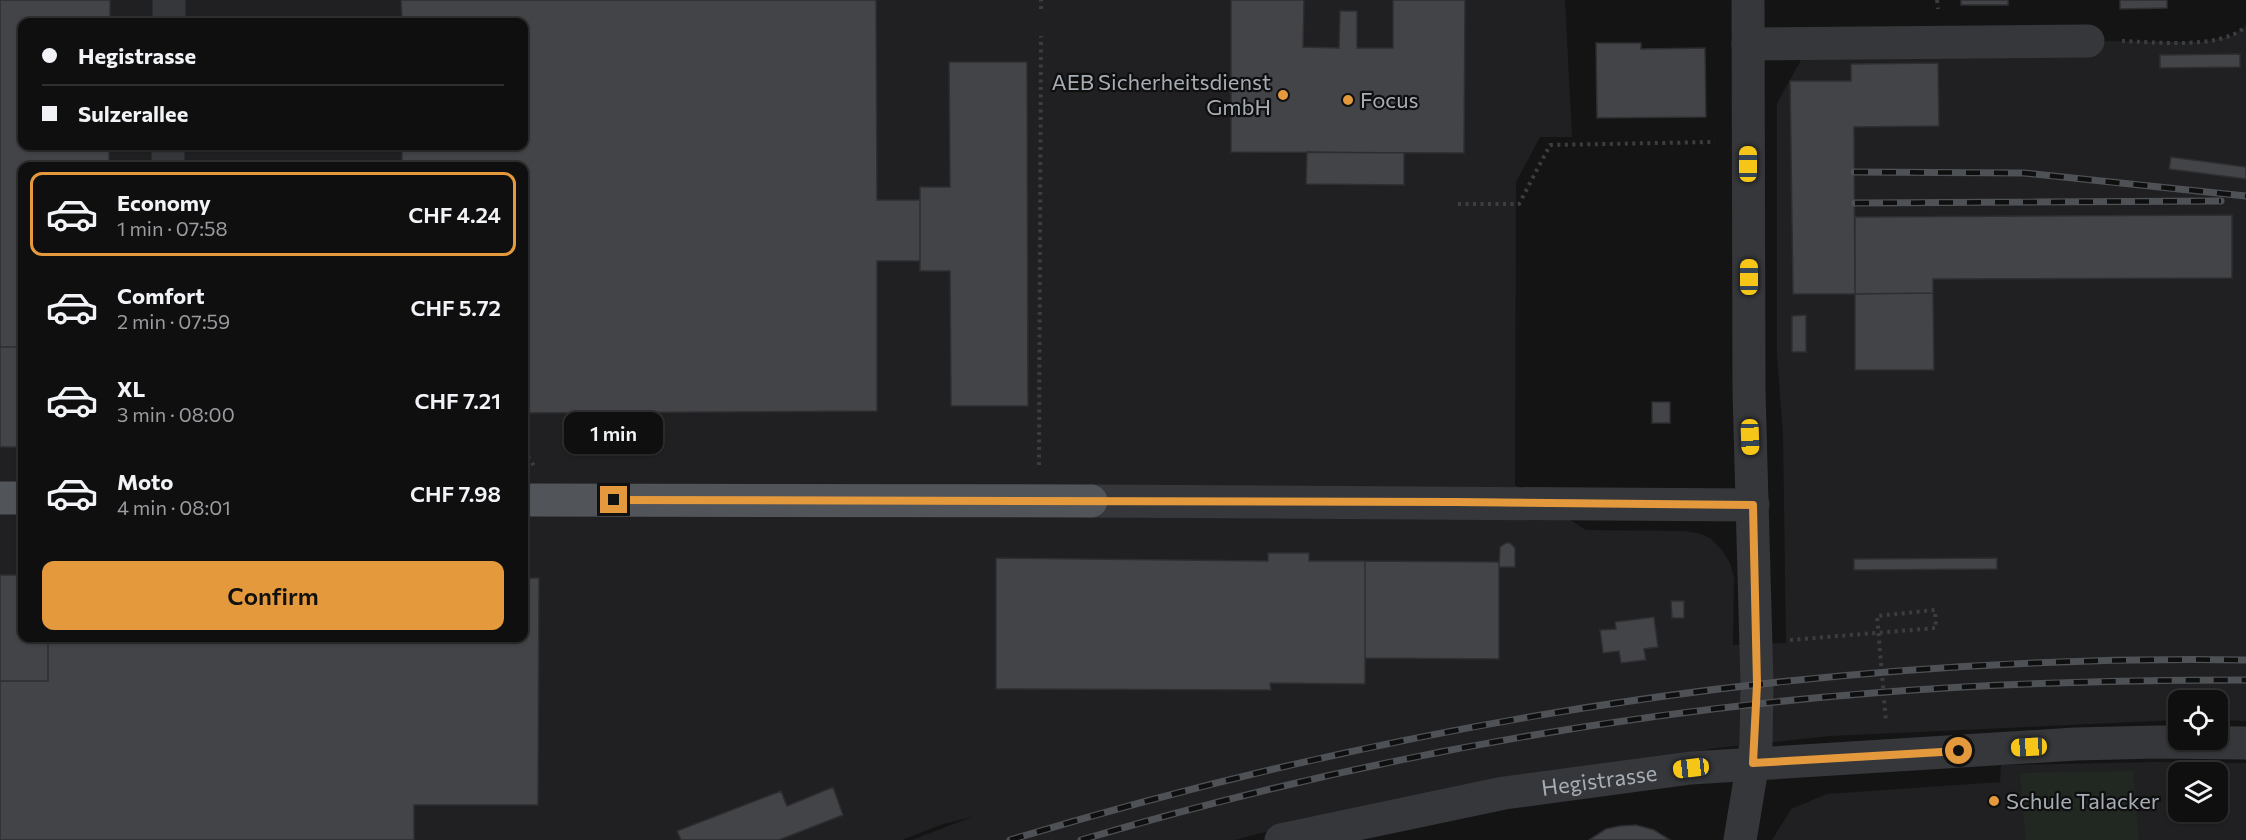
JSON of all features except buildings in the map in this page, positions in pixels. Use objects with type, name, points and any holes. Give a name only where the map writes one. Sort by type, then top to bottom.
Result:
[{"type":"main road","points":[[530,486],[1091,501]]},
{"type":"main road","points":[[0,498],[18,498]]},
{"type":"street","points":[[169,0],[169,18]]},
{"type":"street","points":[[1740,840],[1753,763],[1757,684],[1749,391],[1748,0]]},
{"type":"street","points":[[1748,44],[2088,41]]},
{"type":"street","points":[[1091,501],[1753,505]]},
{"type":"street","name":"Hegistrasse","points":[[1281,840],[1504,793],[1691,768],[2075,744],[2246,743]]},
{"type":"path","points":[[1041,0],[1041,9]]},
{"type":"path","points":[[2088,41],[2204,42],[2231,36],[2246,26]]},
{"type":"path","points":[[1040,469],[1041,36]]},
{"type":"path","points":[[1458,204],[1519,204],[1550,145],[1748,141]]},
{"type":"path","points":[[1780,640],[1936,628],[1935,610],[1877,616],[1887,733]]},
{"type":"shaded area","points":[[0,0],[1565,0],[1572,137],[1540,137],[1516,182],[1515,485],[1586,530],[1685,531],[1701,534],[1711,539],[1730,563],[1734,577],[1733,645],[1786,643],[1783,434],[1777,356],[1777,103],[1801,60],[2088,41],[2204,42],[2231,36],[2246,26],[2246,721],[2228,720],[2228,690],[2168,690],[2168,720],[1831,736],[1717,748],[1442,791],[1310,820],[1235,840],[912,840],[972,817],[943,824],[902,840],[0,840]]},
{"type":"shaded area","name":"Schule Talacker","points":[[2168,762],[2168,822],[2228,822],[2228,763],[2246,763],[2246,840],[1772,840],[1791,809],[1827,794],[2000,782],[2001,765]]},
{"type":"shaded area","points":[[2133,771],[2139,840],[2026,840],[2020,773]]},
{"type":"railway","points":[[1854,172],[2024,173],[2246,196]]},
{"type":"railway","points":[[1855,203],[2221,201]]},
{"type":"railway","points":[[1010,840],[1161,797],[1313,760],[1467,728],[1621,702],[1777,682],[1933,669],[2089,661],[2246,660]]},
{"type":"railway","points":[[1081,840],[1275,788],[1374,766],[1473,746],[1672,714],[1873,693],[2013,684],[2246,680]]},
{"type":"place","name":"AEB Sicherheitsdienst GmbH","points":[[1283,95]]},
{"type":"place","name":"Focus","points":[[1348,100]]},
{"type":"place","name":"Schule Talacker","points":[[1994,801]]},
{"type":"route","points":[[614,500],[1753,505],[1757,684],[1756,744],[1753,763],[1959,751]]}]
